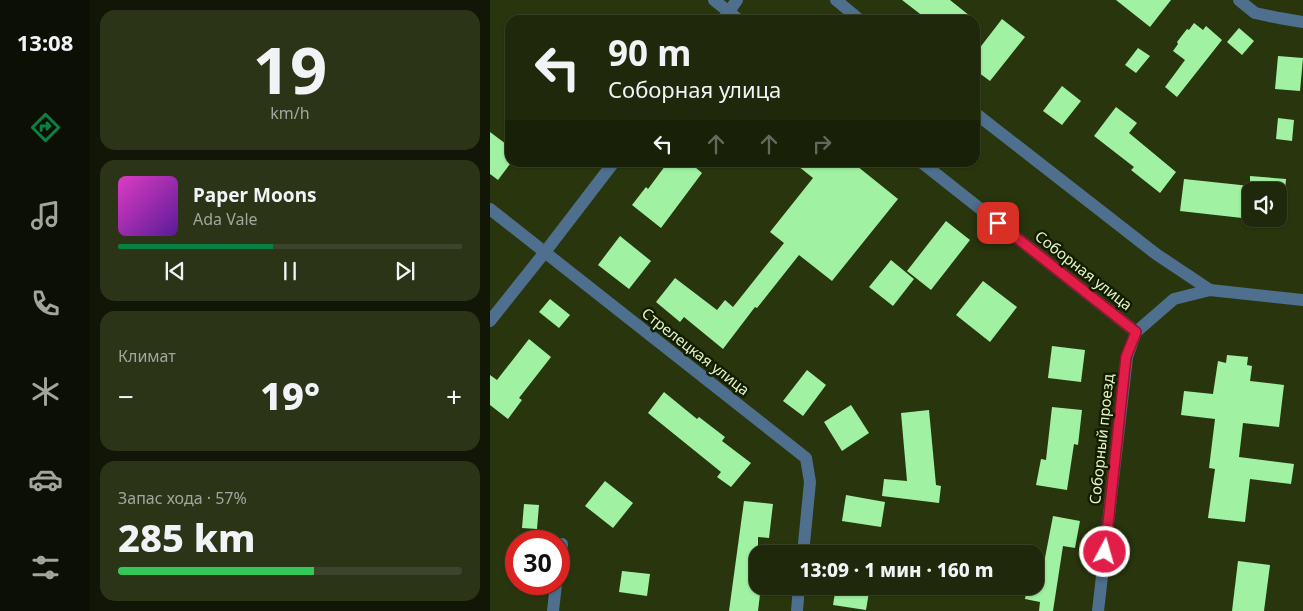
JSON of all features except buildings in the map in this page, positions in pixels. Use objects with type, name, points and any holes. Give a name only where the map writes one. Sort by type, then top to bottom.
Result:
[{"type":"street","points":[[714,0],[729,15]]},
{"type":"street","points":[[732,15],[737,0]]},
{"type":"street","points":[[836,0],[854,15]]},
{"type":"street","points":[[1239,0],[1255,13],[1303,22]]},
{"type":"street","name":"Соборная улица","points":[[980,117],[1156,254],[1210,290]]},
{"type":"street","points":[[490,321],[546,252],[610,167]]},
{"type":"street","name":"Соборная улица","points":[[927,167],[1136,332],[1174,299],[1210,290],[1303,300]]},
{"type":"street","name":"Стрелецкая улица","points":[[490,209],[806,458],[810,482],[804,545]]},
{"type":"street","name":"Соборный проезд","points":[[1098,611],[1126,357],[1136,332]]},
{"type":"street","points":[[553,611],[555,595]]},
{"type":"street","points":[[797,611],[798,595]]},
{"type":"route","points":[[998,223],[1136,332],[1126,357],[1105,552]]}]
